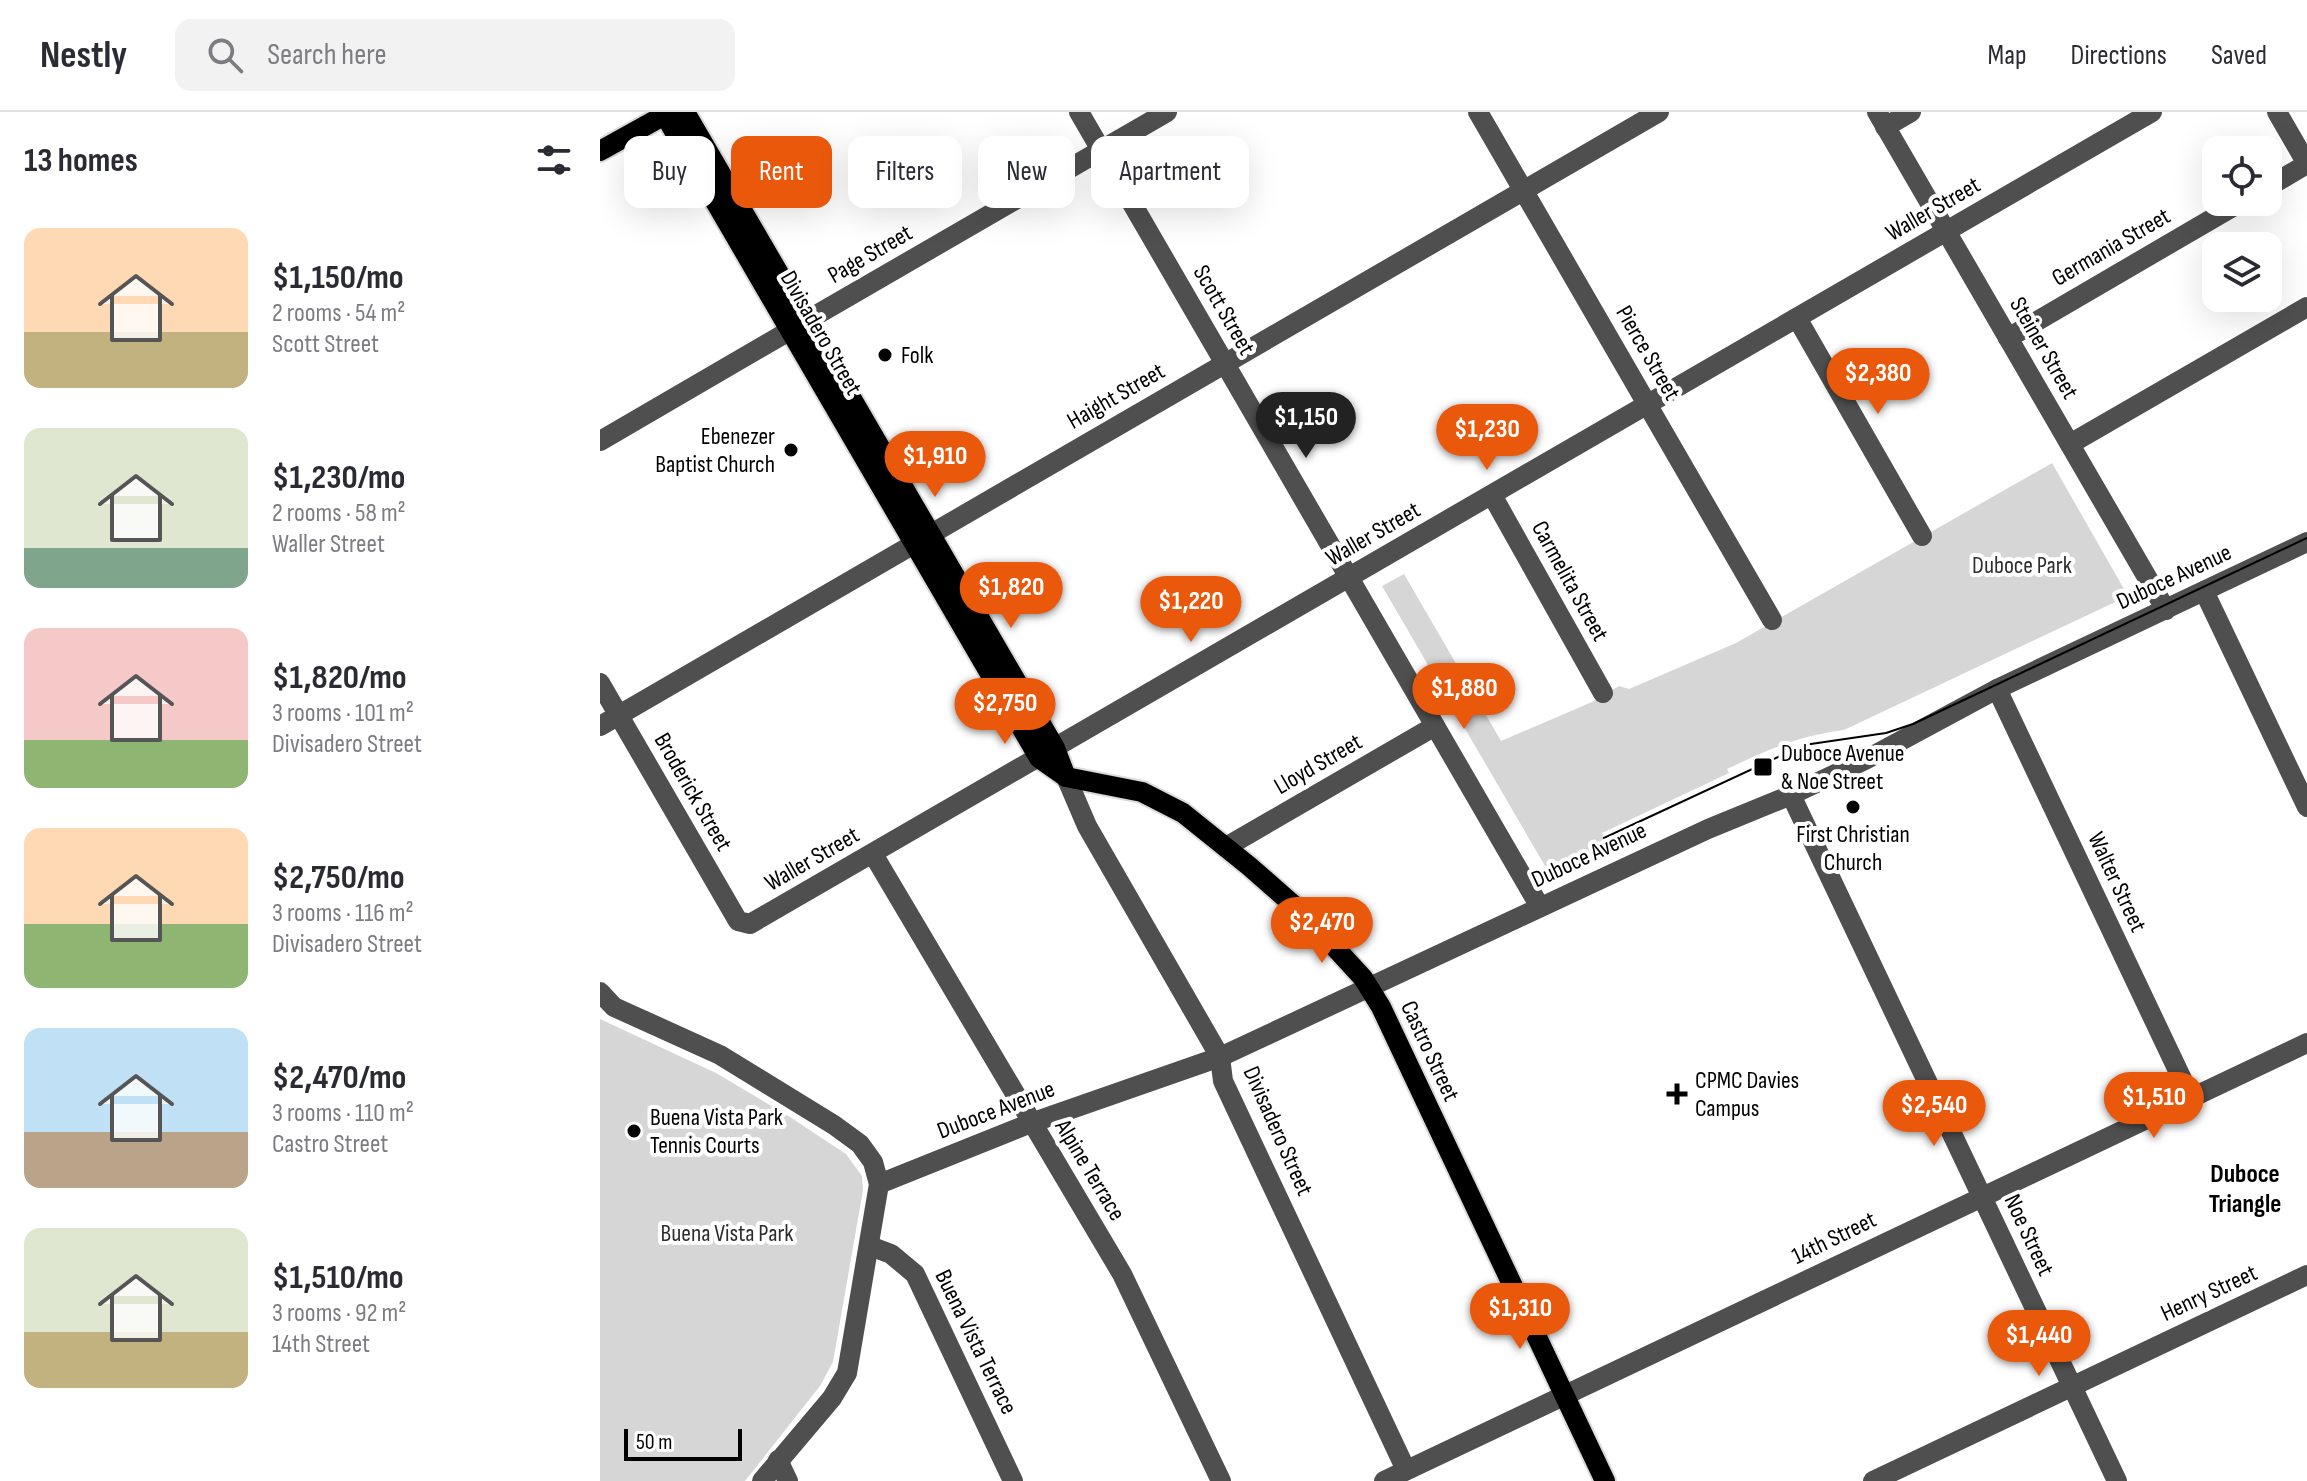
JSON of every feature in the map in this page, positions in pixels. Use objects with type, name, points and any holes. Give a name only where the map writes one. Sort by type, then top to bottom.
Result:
[{"type":"main road","points":[[600,151],[670,113]]},
{"type":"main road","name":"Divisadero Street","points":[[670,113],[1047,753],[1066,777]]},
{"type":"main road","name":"Castro Street","points":[[1066,777],[1128,788],[1156,797],[1183,813],[1306,916],[1370,987],[1605,1481]]},
{"type":"street","name":"Scott Street","points":[[1079,112],[1093,136]]},
{"type":"street","name":"Page Street","points":[[1125,136],[1167,112]]},
{"type":"street","name":"Pierce Street","points":[[1478,112],[1772,620]]},
{"type":"street","name":"Haight Street","points":[[600,726],[1659,112]]},
{"type":"street","points":[[1881,120],[1911,112]]},
{"type":"street","name":"Waller Street","points":[[744,924],[760,919],[873,854],[2152,112]]},
{"type":"street","points":[[2277,112],[2307,164],[2282,179]]},
{"type":"street","name":"Steiner Street","points":[[1881,120],[2166,610]]},
{"type":"street","name":"Page Street","points":[[600,441],[1091,156]]},
{"type":"street","name":"Scott Street","points":[[1135,208],[1540,907]]},
{"type":"street","name":"Germania Street","points":[[2008,338],[2217,216]]},
{"type":"street","points":[[2070,444],[2307,307]]},
{"type":"street","points":[[1797,318],[1922,536]]},
{"type":"street","name":"Carmelita Street","points":[[1492,495],[1603,693]]},
{"type":"street","name":"Duboce Avenue","points":[[879,1184],[1031,1123],[1220,1057],[1708,829],[1865,760],[1997,689],[2307,542]]},
{"type":"street","points":[[2204,591],[2307,807]]},
{"type":"street","name":"Broderick Street","points":[[600,683],[738,921],[744,924]]},
{"type":"street","name":"Walter Street","points":[[1997,689],[2191,1098]]},
{"type":"street","name":"Lloyd Street","points":[[1226,847],[1435,726]]},
{"type":"street","name":"Divisadero Street","points":[[1066,777],[1087,826],[1220,1057],[1223,1081],[1406,1470]]},
{"type":"street","name":"Noe Street","points":[[1791,795],[2117,1481]]},
{"type":"street","name":"Alpine Terrace","points":[[873,854],[1128,1285],[1221,1481]]},
{"type":"street","points":[[600,992],[614,1007],[720,1055],[834,1125],[860,1144],[873,1162],[879,1184],[847,1373],[832,1398],[762,1481]]},
{"type":"street","name":"14th Street","points":[[1384,1481],[2307,1043]]},
{"type":"street","name":"Buena Vista Terrace","points":[[870,1246],[891,1254],[915,1274],[1013,1481]]},
{"type":"street","name":"Henry Street","points":[[1873,1481],[2307,1275]]},
{"type":"street","points":[[778,1460],[788,1481]]},
{"type":"green space","name":"Duboce Park","points":[[2052,463],[2128,596],[1844,730],[1784,744],[1727,769],[1729,773],[1602,833],[1610,850],[1563,873],[1553,872],[1545,866],[1382,586],[1404,574],[1501,741],[1592,702],[1619,686],[1629,689],[1736,643]]},
{"type":"green space","name":"Buena Vista Park","points":[[600,1019],[716,1073],[790,1117],[846,1154],[862,1176],[863,1190],[833,1362],[820,1386],[745,1481],[600,1481]]},
{"type":"tram line","points":[[1604,838],[1804,745],[1886,733],[1913,724],[2307,538]]},
{"type":"place","name":"Folk","points":[[885,355]]},
{"type":"place","name":"Ebenezer Baptist Church","points":[[791,450]]},
{"type":"place","name":"Duboce Avenue & Noe Street","points":[[1763,767]]},
{"type":"place","name":"First Christian Church","points":[[1853,807]]},
{"type":"place","name":"CPMC Davies Campus","points":[[1677,1094]]},
{"type":"place","name":"Buena Vista Park Tennis Courts","points":[[634,1131]]},
{"type":"district","name":"Duboce Triangle","points":[[2245,1189]]}]
